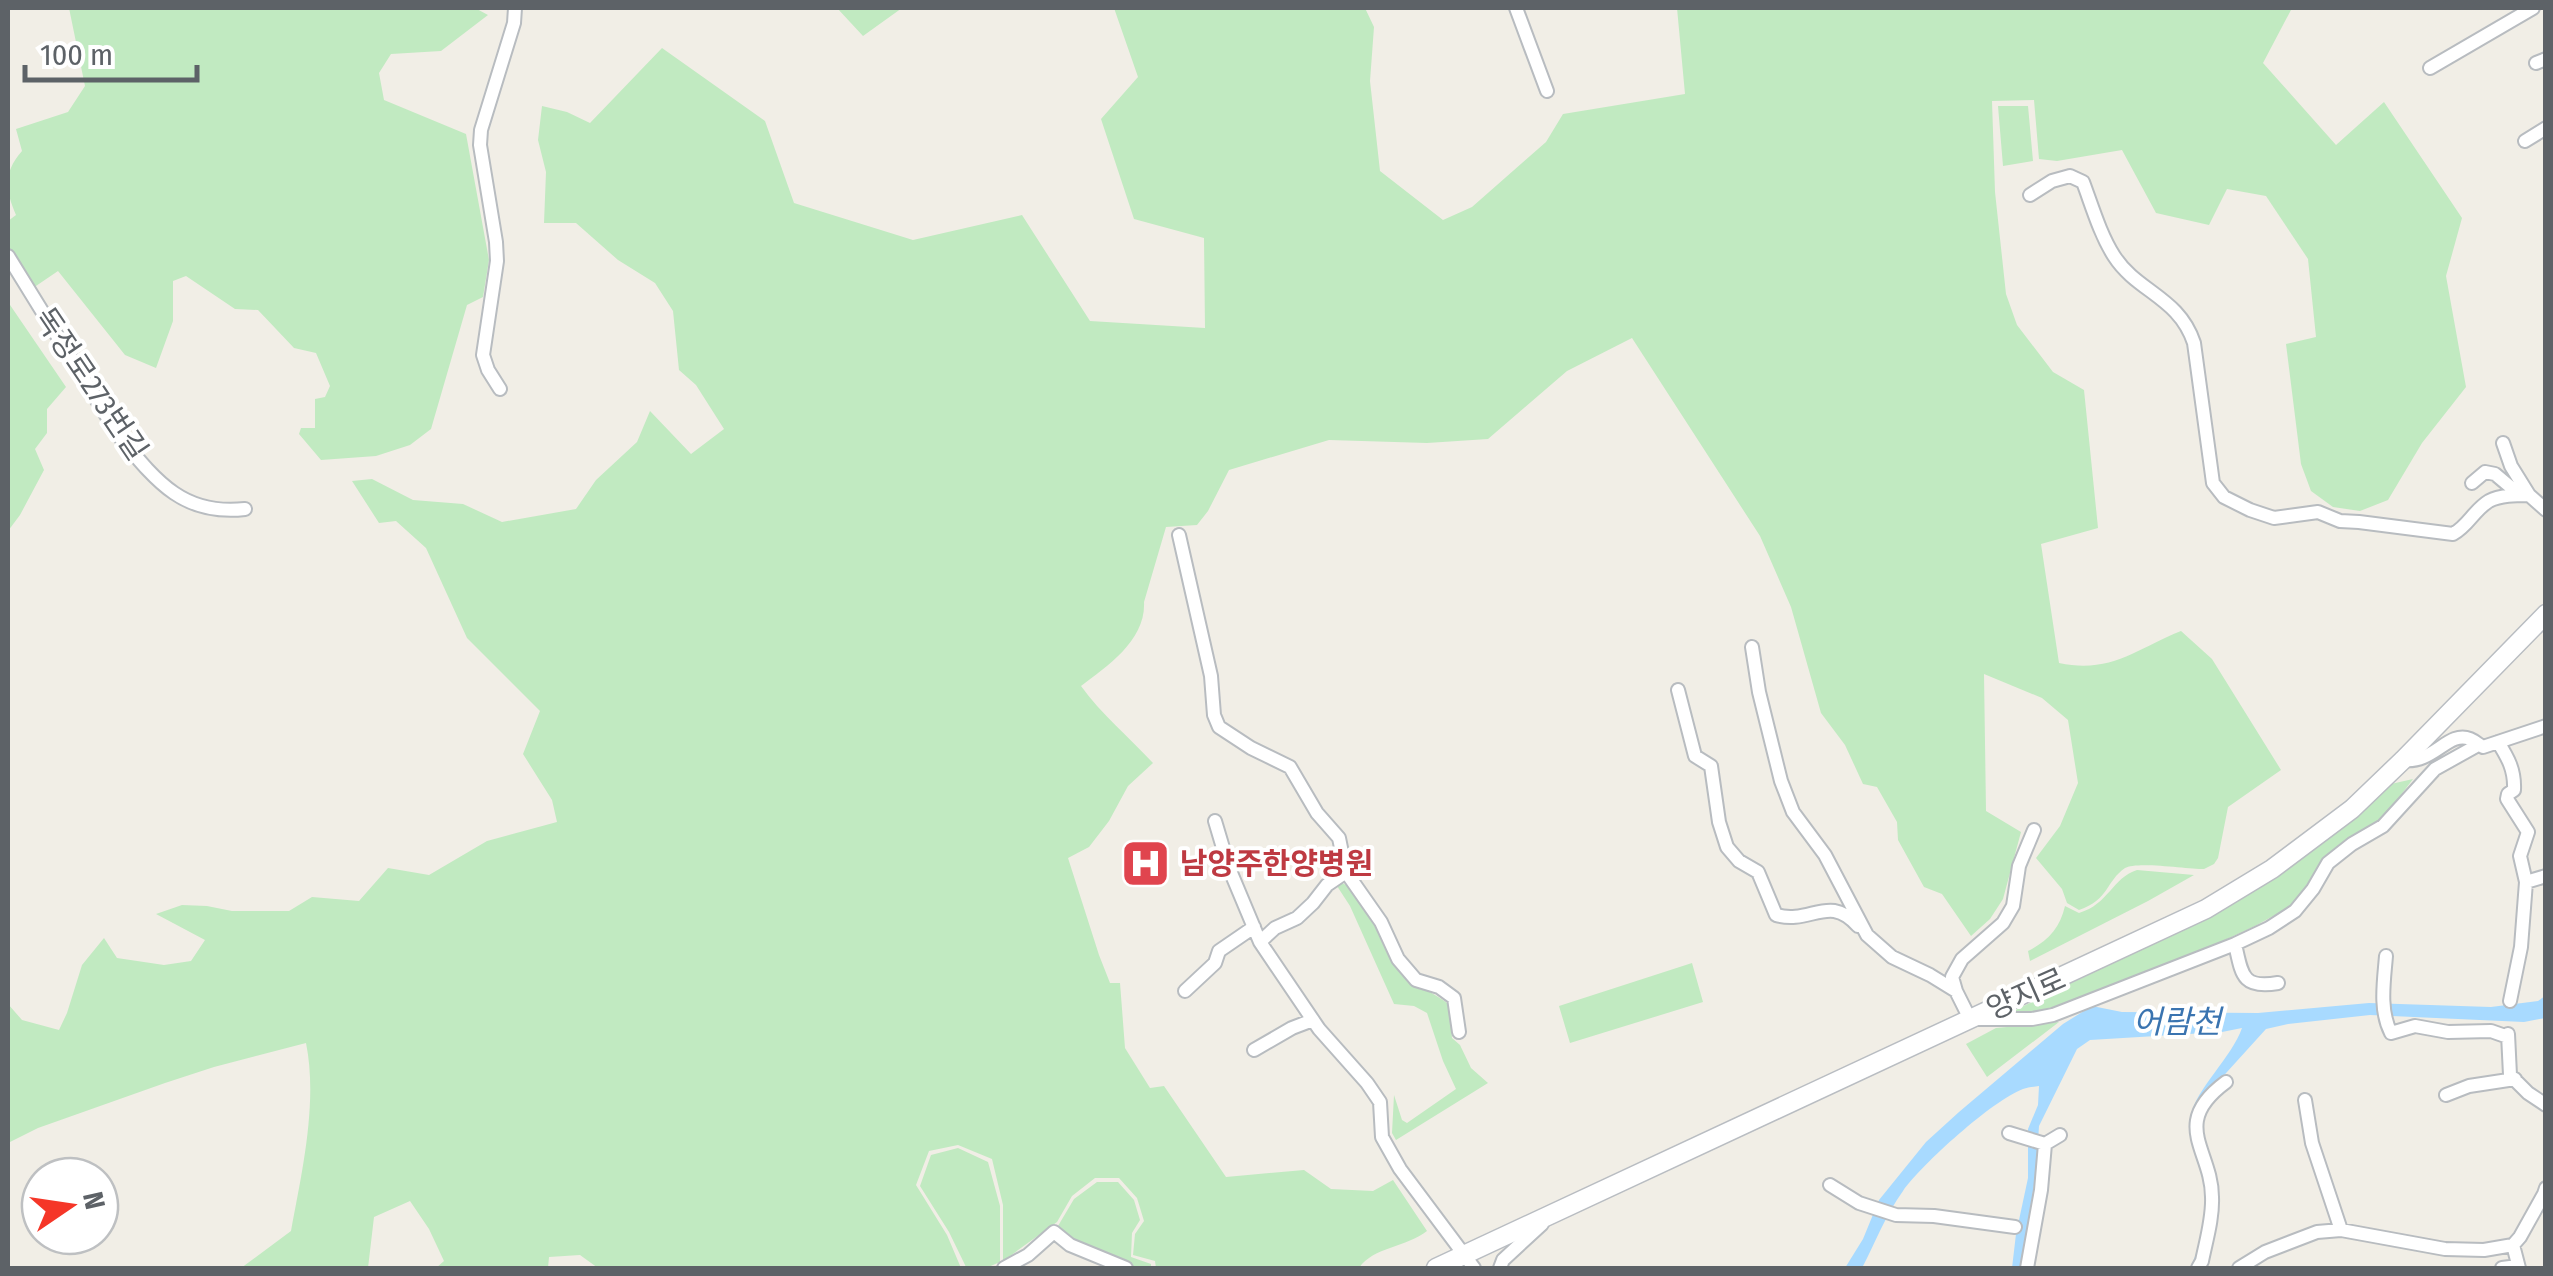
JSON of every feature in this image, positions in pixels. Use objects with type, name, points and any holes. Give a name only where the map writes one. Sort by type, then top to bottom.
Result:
[{"type":"street","points":[[500,389],[484,356],[497,261],[480,145],[515,8]]},
{"type":"street","points":[[1516,8],[1547,91]]},
{"type":"street","points":[[2430,68],[2534,8]]},
{"type":"street","points":[[2525,141],[2546,128]]},
{"type":"street","points":[[2030,195],[2052,181],[2070,176],[2083,182],[2114,255],[2188,324],[2213,483],[2224,497],[2274,518],[2318,512],[2340,522],[2452,534],[2462,529],[2488,501],[2532,496]]},
{"type":"street","name":"독정로273번길","points":[[8,256],[118,436],[140,462],[194,505],[225,512],[245,509]]},
{"type":"street","points":[[2503,444],[2511,466],[2546,510]]},
{"type":"street","points":[[2472,483],[2485,472],[2495,474],[2532,496]]},
{"type":"street","points":[[1179,535],[1211,676],[1214,715],[1220,726],[1251,748],[1290,767],[1317,813],[1339,838],[1346,872],[1381,922],[1407,971],[1416,980],[1439,987],[1454,998],[1459,1032]]},
{"type":"street","name":"양지로","points":[[1436,1268],[1469,1262],[1551,1215],[2206,909],[2272,869],[2352,809],[2546,614]]},
{"type":"street","points":[[1752,647],[1781,781],[1793,812],[1826,855],[1867,935]]},
{"type":"street","points":[[1678,690],[1695,756],[1711,766],[1719,822],[1727,847],[1758,872],[1776,915],[1790,918],[1833,909],[1848,914],[1892,958],[1956,992]]},
{"type":"street","points":[[2403,760],[2421,760],[2460,737],[2484,747],[2546,726]]},
{"type":"street","points":[[2498,742],[2514,774],[2514,790],[2508,799],[2528,832],[2520,856],[2526,882],[2522,947],[2510,1000]]},
{"type":"street","points":[[2034,830],[2019,866],[2013,906],[2003,923],[1962,959],[1952,976],[1970,1019],[2032,1020],[2053,1015],[2269,928],[2295,912],[2328,862],[2383,826],[2434,769],[2478,745]]},
{"type":"street","points":[[1216,821],[1229,868],[1260,942],[1313,1020],[1380,1102],[1382,1137],[1413,1188],[1469,1262]]},
{"type":"street","points":[[1260,942],[1274,928],[1298,918],[1327,884],[1346,872]]},
{"type":"street","points":[[2526,882],[2546,876]]},
{"type":"street","points":[[1185,991],[1215,963],[1219,951],[1254,928]]},
{"type":"street","points":[[2236,944],[2244,977],[2262,986],[2278,983]]},
{"type":"street","points":[[2386,956],[2383,997],[2391,1033],[2415,1026],[2508,1035],[2510,1075],[2546,1104]]},
{"type":"street","points":[[1254,1050],[1313,1020]]},
{"type":"street","points":[[2446,1095],[2469,1086],[2514,1079]]},
{"type":"street","points":[[2198,1268],[2213,1200],[2198,1141],[2198,1118],[2210,1096],[2226,1082]]},
{"type":"street","points":[[2305,1100],[2312,1143],[2341,1230]]},
{"type":"street","points":[[2009,1133],[2045,1144],[2060,1136]]},
{"type":"street","points":[[2028,1268],[2045,1144]]},
{"type":"street","points":[[1830,1184],[1868,1206],[1896,1215],[2015,1227]]},
{"type":"street","points":[[2502,1268],[2518,1267],[2514,1244],[2546,1188]]},
{"type":"street","points":[[1500,1268],[1503,1260],[1551,1215]]},
{"type":"street","points":[[2239,1268],[2265,1252],[2317,1232],[2341,1230],[2445,1249],[2484,1250],[2514,1244]]},
{"type":"street","points":[[1004,1268],[1028,1255],[1054,1232],[1070,1245],[1126,1268]]},
{"type":"green space","points":[[69,8],[475,8],[488,15],[441,51],[391,54],[379,73],[384,100],[466,134],[489,260],[483,297],[467,305],[431,429],[410,445],[376,456],[321,460],[299,434],[301,428],[315,428],[315,399],[325,397],[330,386],[316,353],[294,348],[258,310],[235,309],[186,276],[173,281],[173,321],[156,368],[125,355],[58,271],[33,288],[8,251],[8,221],[16,215],[8,182],[22,151],[16,129],[68,112],[85,86]]},
{"type":"green space","points":[[837,8],[902,8],[863,36]]},
{"type":"green space","points":[[1114,8],[1365,8],[1374,27],[1370,81],[1380,171],[1443,220],[1472,207],[1546,142],[1563,114],[1685,94],[1677,8],[2292,8],[2263,63],[2336,145],[2384,102],[2462,218],[2446,276],[2466,387],[2422,443],[2388,500],[2360,511],[2333,507],[2311,491],[2301,464],[2286,344],[2316,337],[2308,259],[2266,196],[2227,189],[2209,225],[2156,213],[2122,150],[2057,161],[2039,159],[2034,100],[1992,101],[1995,192],[2006,294],[2017,325],[2053,372],[2084,390],[2098,528],[2041,544],[2059,663],[2077,666],[2109,662],[2181,631],[2212,659],[2281,770],[2228,807],[2214,864],[2204,869],[2151,865],[2125,868],[2102,896],[2079,910],[2067,903],[2062,889],[2036,858],[2060,826],[2078,783],[2068,720],[2042,698],[1984,674],[1986,811],[2021,832],[2003,899],[1990,919],[1971,936],[1942,894],[1924,887],[1898,840],[1897,822],[1877,787],[1863,784],[1845,745],[1821,713],[1791,607],[1760,536],[1632,338],[1567,371],[1488,439],[1427,443],[1329,440],[1229,470],[1197,525],[1166,527],[1139,628],[1123,651],[1081,686],[1153,763],[1128,786],[1089,847],[1068,858],[1110,983],[1120,983],[1125,1048],[1150,1088],[1164,1086],[1226,1177],[1304,1170],[1331,1189],[1373,1191],[1393,1180],[1427,1231],[1381,1251],[1359,1268],[1156,1268],[1155,1261],[1133,1255],[1135,1234],[1144,1221],[1137,1198],[1119,1178],[1095,1178],[1072,1196],[1057,1222],[1003,1261],[1003,1205],[992,1159],[958,1145],[929,1151],[916,1185],[947,1235],[961,1268],[598,1268],[580,1255],[549,1257],[548,1268],[436,1268],[444,1261],[410,1201],[374,1217],[368,1268],[241,1268],[291,1231],[309,1113],[306,1043],[165,1083],[38,1128],[8,1143],[8,1004],[22,1020],[59,1030],[82,965],[104,938],[117,958],[164,965],[191,961],[205,940],[156,914],[182,905],[232,911],[289,911],[312,897],[359,901],[388,868],[429,875],[487,841],[557,822],[552,800],[523,754],[540,711],[467,638],[426,548],[396,521],[379,523],[352,481],[372,479],[413,500],[463,504],[502,522],[576,509],[596,480],[637,442],[650,411],[691,454],[724,429],[696,385],[679,370],[673,311],[655,283],[618,260],[576,223],[544,223],[546,172],[538,140],[542,106],[590,123],[662,48],[765,121],[794,203],[913,240],[1022,215],[1090,321],[1205,328],[1204,238],[1134,219],[1101,119],[1138,77]]},
{"type":"green space","points":[[1998,106],[2028,106],[2033,161],[2003,166]]},
{"type":"green space","points":[[8,302],[66,387],[47,409],[47,433],[35,449],[44,470],[8,531]]},
{"type":"green space","points":[[2413,779],[2382,820],[2339,845],[2324,860],[2291,906],[2214,945],[2046,1011],[2007,1014],[2241,898],[2391,784]]},
{"type":"green space","points":[[2137,870],[2194,875],[2030,961],[2028,951],[2052,933],[2065,906],[2079,913],[2089,909]]},
{"type":"green space","points":[[1342,883],[1365,906],[1398,969],[1447,1003],[1452,1038],[1460,1045],[1471,1068],[1488,1083],[1396,1140],[1392,1133],[1394,1095],[1402,1120],[1407,1123],[1456,1089],[1427,1013],[1414,1006],[1394,1004],[1350,906],[1337,886]]},
{"type":"green space","points":[[1692,963],[1703,1002],[1570,1043],[1559,1006]]},
{"type":"green space","points":[[2059,1022],[1987,1077],[1966,1044],[1996,1028]]},
{"type":"green space","points":[[958,1148],[988,1162],[1000,1206],[1000,1262],[986,1268],[966,1267],[920,1186],[931,1155]]},
{"type":"green space","points":[[1097,1182],[1118,1182],[1134,1200],[1140,1220],[1132,1233],[1131,1257],[1151,1264],[1151,1268],[1126,1265],[1101,1255],[1058,1226],[1074,1199]]},
{"type":"water","name":"어람천","points":[[2545,996],[2545,1018],[2524,1022],[2370,1015],[2266,1029],[2198,1109],[2209,1198],[2194,1268],[2190,1268],[2204,1220],[2205,1200],[2190,1135],[2191,1115],[2242,1028],[2090,1040],[2077,1049],[2039,1126],[2021,1268],[2012,1268],[2028,1178],[2028,1129],[2038,1105],[2039,1086],[2010,1095],[1941,1150],[1897,1200],[1862,1268],[1845,1268],[1863,1239],[1879,1200],[1926,1142],[2063,1024],[2092,1006],[2122,1012],[2258,1013],[2369,1003],[2491,1007],[2538,1001]]},
{"type":"place","name":"남양주한양병원","points":[[1145,864]]}]
